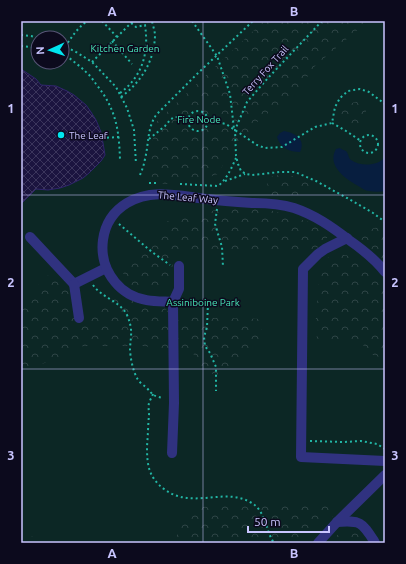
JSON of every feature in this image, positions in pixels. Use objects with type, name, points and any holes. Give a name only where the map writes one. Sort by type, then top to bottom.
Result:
[{"type":"street","name":"The Leaf Way","points":[[173,302],[148,301],[128,294],[116,282],[106,268],[103,259],[102,249],[105,228],[111,217],[126,203],[139,197],[157,194],[266,203],[294,208],[310,214],[347,238],[372,257],[385,272]]},
{"type":"street","points":[[30,237],[74,284],[79,318]]},
{"type":"street","points":[[347,238],[325,249],[303,269],[301,457],[385,460]]},
{"type":"street","points":[[74,284],[106,268]]},
{"type":"street","points":[[172,453],[174,403],[173,302],[179,289],[179,269]]},
{"type":"street","points":[[318,543],[337,522],[385,475]]},
{"type":"street","points":[[337,522],[355,521],[361,524],[367,529],[374,543]]},
{"type":"path","points":[[70,39],[81,25],[87,21]]},
{"type":"path","points":[[102,21],[116,37]]},
{"type":"path","points":[[122,97],[139,81],[148,67],[153,51],[155,36],[152,21]]},
{"type":"path","points":[[192,21],[217,56],[230,94],[235,130]]},
{"type":"path","points":[[140,175],[145,159],[151,122],[156,115],[253,21]]},
{"type":"path","name":"Terry Fox Trail","points":[[246,174],[241,171],[236,158],[235,130],[247,102],[322,21]]},
{"type":"path","points":[[92,62],[131,22],[136,27],[145,25],[145,56],[139,72],[132,82],[120,93]]},
{"type":"path","points":[[112,41],[132,64]]},
{"type":"path","points":[[70,49],[92,62],[120,93],[127,108],[134,130],[136,164]]},
{"type":"path","points":[[70,60],[87,72],[100,88],[111,106],[119,137],[120,160]]},
{"type":"path","points":[[332,123],[335,107],[340,98],[348,91],[360,89],[370,92],[385,104]]},
{"type":"path","points":[[195,111],[201,111],[206,115],[208,120],[207,125],[203,129],[197,131],[192,129],[189,125],[188,118],[195,111]]},
{"type":"path","points":[[148,139],[166,126],[171,119],[175,117],[188,118]]},
{"type":"path","points":[[208,120],[226,124],[257,146],[265,148],[282,147],[315,127],[332,123],[360,141]]},
{"type":"path","points":[[364,136],[373,136],[378,140],[378,149],[376,152],[370,154],[364,152],[360,147],[360,141],[364,136]]},
{"type":"path","points":[[102,138],[119,137]]},
{"type":"path","points":[[180,184],[218,186],[224,181],[236,158]]},
{"type":"path","points":[[224,181],[246,174],[252,175],[295,172],[316,181],[347,198],[384,221]]},
{"type":"path","points":[[149,183],[159,183]]},
{"type":"path","points":[[218,200],[215,224],[222,247],[223,267]]},
{"type":"path","points":[[111,217],[152,252],[179,269]]},
{"type":"path","points":[[88,277],[96,289],[104,296],[121,306],[127,314],[132,329],[130,350],[138,380],[155,396],[174,403]]},
{"type":"path","points":[[208,303],[207,327],[204,337],[205,346],[216,367],[216,391]]},
{"type":"path","points":[[153,394],[149,403],[147,456],[148,468],[152,477],[159,486],[169,493],[192,499],[237,497],[249,501],[260,511],[274,543]]},
{"type":"path","points":[[301,441],[361,441],[377,444],[385,449]]},
{"type":"green space","name":"Assiniboine Park","points":[[21,21],[385,21],[385,543],[21,543]]},
{"type":"green space","name":"Fire Node","points":[[264,21],[368,21],[315,66],[300,87],[256,123],[226,159],[218,174],[203,179],[165,184],[155,182],[150,174],[156,122]]},
{"type":"green space","points":[[361,100],[366,105],[366,114],[358,127],[349,128],[338,122],[338,109]]},
{"type":"green space","points":[[283,174],[301,178],[310,183],[309,193],[300,193],[294,201],[266,196],[268,187],[266,180],[270,177]]},
{"type":"green space","points":[[227,206],[270,210],[309,222],[326,231],[328,236],[324,242],[311,253],[174,250],[171,284],[153,292],[132,286],[123,273],[131,258],[145,252],[157,240],[166,222],[180,215],[194,217]]},
{"type":"green space","points":[[380,226],[385,226],[385,265],[361,240],[366,231]]},
{"type":"green space","points":[[334,253],[350,256],[367,266],[385,293],[385,359],[373,355],[361,343],[343,340],[329,344],[318,341],[315,330],[319,278],[325,260]]},
{"type":"green space","points":[[57,275],[69,293],[74,319],[96,313],[120,292],[163,306],[173,317],[262,319],[261,338],[239,360],[217,375],[202,371],[193,353],[185,349],[162,353],[146,346],[83,346],[58,359],[21,370],[21,299],[26,302],[45,276]]},
{"type":"green space","points":[[329,501],[340,510],[302,543],[177,543],[177,522],[197,507]]},
{"type":"green space","points":[[347,530],[363,536],[364,543],[330,543],[334,537]]},
{"type":"green space","points":[[25,535],[60,543],[21,543],[21,536]]},
{"type":"water","points":[[284,131],[292,133],[298,137],[302,144],[300,152],[286,149],[280,144],[277,137]]},
{"type":"water","points":[[340,148],[348,153],[351,160],[360,164],[374,164],[385,157],[385,191],[375,192],[366,190],[339,172],[334,161],[334,155],[336,149]]},
{"type":"building","name":"The Leaf","points":[[21,69],[36,79],[41,85],[56,86],[74,95],[86,105],[96,120],[101,132],[105,155],[101,161],[83,178],[60,188],[48,190],[36,189],[21,204]]},
{"type":"place","name":"The Leaf","points":[[61,135]]},
{"type":"park label","name":"Kitchen Garden","points":[[125,48]]}]
